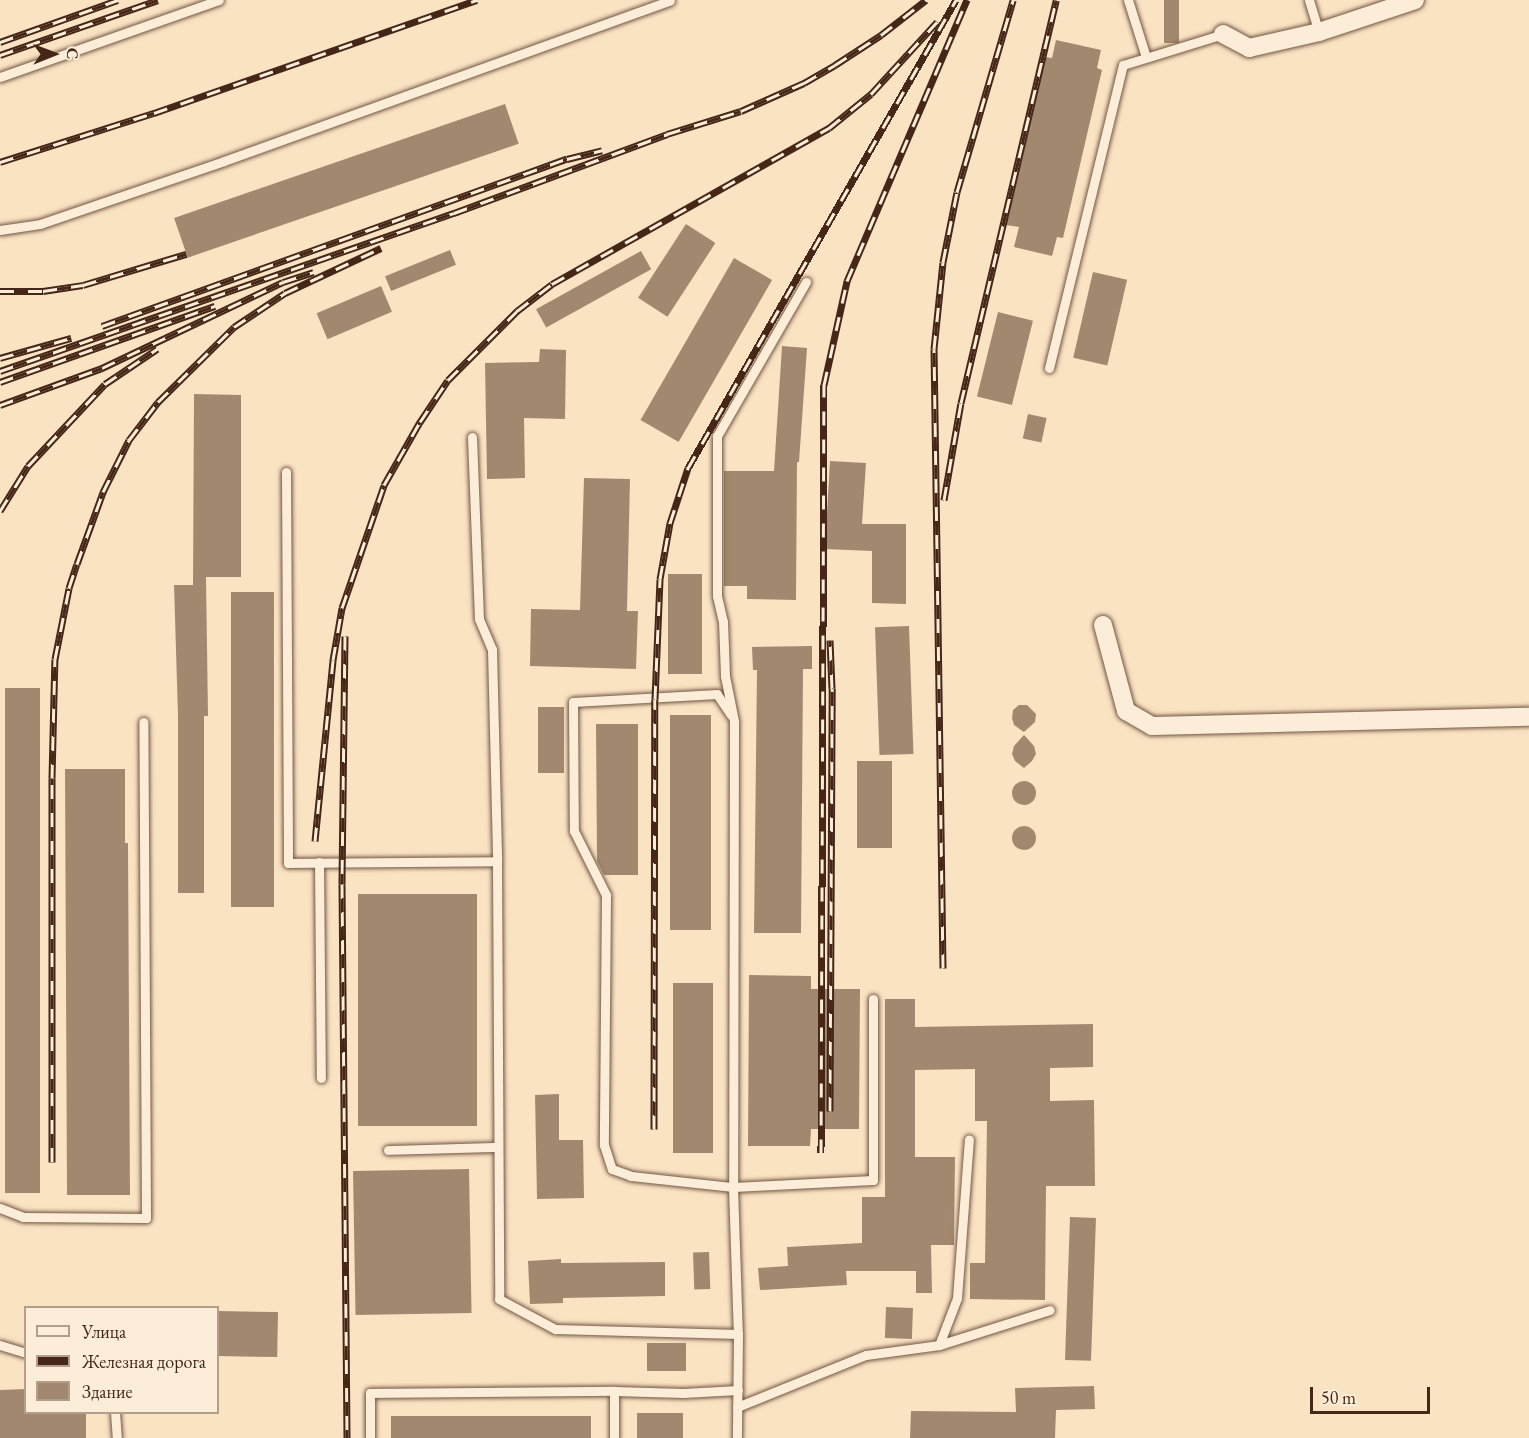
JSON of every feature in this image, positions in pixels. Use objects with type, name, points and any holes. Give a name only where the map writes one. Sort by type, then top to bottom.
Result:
[{"type":"street","points":[[1223,34],[1250,48],[1319,32],[1415,0]]},
{"type":"street","points":[[1103,624],[1126,711],[1152,726],[1529,717]]},
{"type":"lane","points":[[0,77],[219,0]]},
{"type":"lane","points":[[0,230],[40,224],[224,161],[670,0]]},
{"type":"lane","points":[[1128,0],[1146,57]]},
{"type":"lane","points":[[1309,0],[1319,32]]},
{"type":"lane","points":[[1048,368],[1123,65],[1223,34]]},
{"type":"lane","points":[[737,1438],[738,1334],[733,1187],[735,721],[725,676],[723,621],[717,596],[717,436],[806,282]]},
{"type":"lane","points":[[472,437],[479,619],[492,649],[499,1299],[555,1329],[738,1334]]},
{"type":"lane","points":[[286,472],[288,863],[496,861]]},
{"type":"lane","points":[[735,721],[717,694],[573,702],[574,831],[606,895],[604,1145],[612,1169],[632,1176],[733,1187],[873,1180],[873,999]]},
{"type":"lane","points":[[0,1208],[23,1217],[146,1218],[143,722]]},
{"type":"lane","points":[[319,862],[321,1078]]},
{"type":"lane","points":[[939,1345],[957,1298],[969,1139]]},
{"type":"lane","points":[[388,1150],[498,1147]]},
{"type":"lane","points":[[737,1407],[866,1356],[939,1345],[1050,1310]]},
{"type":"lane","points":[[0,1346],[24,1352]]},
{"type":"lane","points":[[370,1438],[370,1393],[614,1391],[683,1393],[738,1390]]},
{"type":"lane","points":[[614,1391],[614,1438]]},
{"type":"lane","points":[[116,1414],[117,1438]]},
{"type":"building","points":[[1164,0],[1179,0],[1179,43],[1164,43]]},
{"type":"building","points":[[1056,40],[1101,50],[1097,68],[1102,70],[1063,238],[1057,237],[1052,256],[1014,247],[1019,227],[1006,225],[1045,57],[1052,58]]},
{"type":"building","points":[[505,104],[519,144],[188,258],[174,218]]},
{"type":"building","points":[[686,224],[715,243],[667,317],[638,298]]},
{"type":"building","points":[[450,250],[456,265],[391,291],[385,276]]},
{"type":"building","points":[[641,251],[651,269],[546,328],[536,309]]},
{"type":"building","points":[[734,258],[772,280],[679,442],[640,420]]},
{"type":"building","points":[[1093,272],[1127,280],[1107,366],[1073,358]]},
{"type":"building","points":[[381,286],[392,312],[328,339],[317,313]]},
{"type":"building","points":[[998,312],[1033,321],[1012,405],[977,396]]},
{"type":"building","points":[[782,346],[807,348],[799,462],[797,462],[796,600],[747,599],[747,586],[724,586],[724,471],[774,471]]},
{"type":"building","points":[[540,349],[566,350],[565,419],[524,418],[525,478],[487,479],[485,363],[539,362]]},
{"type":"building","points":[[194,394],[241,395],[241,577],[206,577],[208,716],[204,716],[204,893],[178,893],[178,716],[174,585],[193,585]]},
{"type":"building","points":[[1028,414],[1047,418],[1041,442],[1023,438]]},
{"type":"building","points":[[830,461],[866,463],[862,524],[906,524],[906,604],[872,603],[872,551],[825,549]]},
{"type":"building","points":[[584,478],[630,479],[627,611],[638,611],[636,669],[530,666],[531,609],[580,610]]},
{"type":"building","points":[[668,574],[702,574],[702,674],[668,674]]},
{"type":"building","points":[[231,592],[274,592],[274,907],[231,907]]},
{"type":"building","points":[[909,626],[913,754],[879,755],[875,627]]},
{"type":"building","points":[[812,646],[812,669],[803,669],[801,933],[754,933],[757,670],[753,670],[752,647]]},
{"type":"building","points":[[5,688],[40,688],[40,1193],[5,1193]]},
{"type":"building","points":[[1019,705],[1027,705],[1036,714],[1035,722],[1024,732],[1014,725],[1012,718],[1013,710]]},
{"type":"building","points":[[538,707],[564,707],[564,773],[538,773]]},
{"type":"building","points":[[670,715],[711,715],[711,930],[670,930]]},
{"type":"building","points":[[596,724],[638,724],[638,875],[604,875],[597,861]]},
{"type":"building","points":[[1024,735],[1034,746],[1036,754],[1024,768],[1015,761],[1012,754],[1014,746]]},
{"type":"building","points":[[857,761],[892,761],[892,848],[857,848]]},
{"type":"building","points":[[65,769],[125,769],[125,843],[128,843],[130,1195],[67,1195]]},
{"type":"building","points":[[1024,781],[1033,784],[1036,793],[1033,802],[1024,805],[1015,802],[1012,793],[1015,784]]},
{"type":"building","points":[[1024,826],[1033,829],[1036,838],[1033,847],[1024,850],[1015,847],[1012,838],[1015,829]]},
{"type":"building","points":[[358,894],[477,894],[477,1126],[358,1126]]},
{"type":"building","points":[[749,975],[811,976],[811,989],[860,989],[859,1129],[811,1129],[810,1146],[748,1146]]},
{"type":"building","points":[[673,983],[713,983],[713,1153],[673,1153]]},
{"type":"building","points":[[885,999],[915,999],[915,1027],[1093,1024],[1093,1067],[1050,1068],[1050,1101],[1094,1100],[1095,1186],[1046,1186],[1045,1300],[970,1299],[970,1263],[985,1263],[987,1121],[975,1121],[975,1069],[915,1070],[915,1157],[955,1157],[954,1245],[931,1245],[932,1293],[916,1293],[916,1271],[846,1271],[847,1285],[760,1290],[758,1268],[788,1266],[787,1247],[862,1243],[862,1197],[885,1197]]},
{"type":"building","points":[[559,1094],[559,1140],[583,1140],[584,1198],[537,1199],[535,1095]]},
{"type":"building","points":[[469,1169],[472,1313],[356,1315],[353,1171]]},
{"type":"building","points":[[1070,1217],[1096,1218],[1091,1361],[1065,1360]]},
{"type":"building","points":[[709,1252],[710,1289],[694,1290],[693,1253]]},
{"type":"building","points":[[561,1259],[561,1263],[665,1262],[665,1296],[563,1298],[563,1303],[530,1304],[528,1261]]},
{"type":"building","points":[[886,1307],[913,1308],[912,1339],[885,1338]]},
{"type":"building","points":[[219,1311],[278,1312],[277,1357],[219,1356]]},
{"type":"building","points":[[647,1343],[686,1343],[686,1371],[647,1371]]},
{"type":"building","points":[[1094,1386],[1095,1409],[1056,1410],[1055,1438],[910,1438],[911,1411],[1016,1412],[1015,1388]]},
{"type":"building","points":[[24,1389],[24,1414],[86,1414],[86,1438],[0,1438],[0,1390]]},
{"type":"building","points":[[637,1413],[683,1413],[683,1438],[637,1438]]},
{"type":"building","points":[[391,1416],[591,1416],[591,1438],[391,1438]]},
{"type":"railway","points":[[0,42],[118,0]]},
{"type":"railway","points":[[0,55],[158,0]]},
{"type":"railway","points":[[0,162],[154,113],[477,0]]},
{"type":"railway","points":[[0,371],[454,213],[667,134],[741,111],[804,83],[835,65],[881,35],[926,0]]},
{"type":"railway","points":[[654,1129],[655,699],[660,579],[670,523],[688,468],[956,0]]},
{"type":"railway","points":[[821,1153],[824,385],[847,281],[967,0]]},
{"type":"railway","points":[[943,968],[934,349],[943,262],[957,192],[1013,0]]},
{"type":"railway","points":[[944,500],[961,403],[1056,0]]},
{"type":"railway","points":[[315,841],[333,660],[342,608],[384,485],[420,422],[448,380],[517,311],[552,284],[829,128],[871,94],[937,22]]},
{"type":"railway","points":[[102,326],[567,159],[602,150]]},
{"type":"railway","points":[[52,1162],[52,778],[55,659],[69,588],[77,564],[103,492],[129,440],[158,402],[234,327],[285,293],[381,248]]},
{"type":"railway","points":[[0,291],[43,291],[83,285],[186,254]]},
{"type":"railway","points":[[0,405],[102,368],[283,282],[313,272]]},
{"type":"railway","points":[[0,382],[215,306]]},
{"type":"railway","points":[[0,358],[71,338]]},
{"type":"railway","points":[[0,511],[28,466],[105,384],[157,349]]},
{"type":"railway","points":[[345,636],[342,884],[347,1438]]},
{"type":"railway","points":[[830,640],[832,688],[830,1111]]}]
